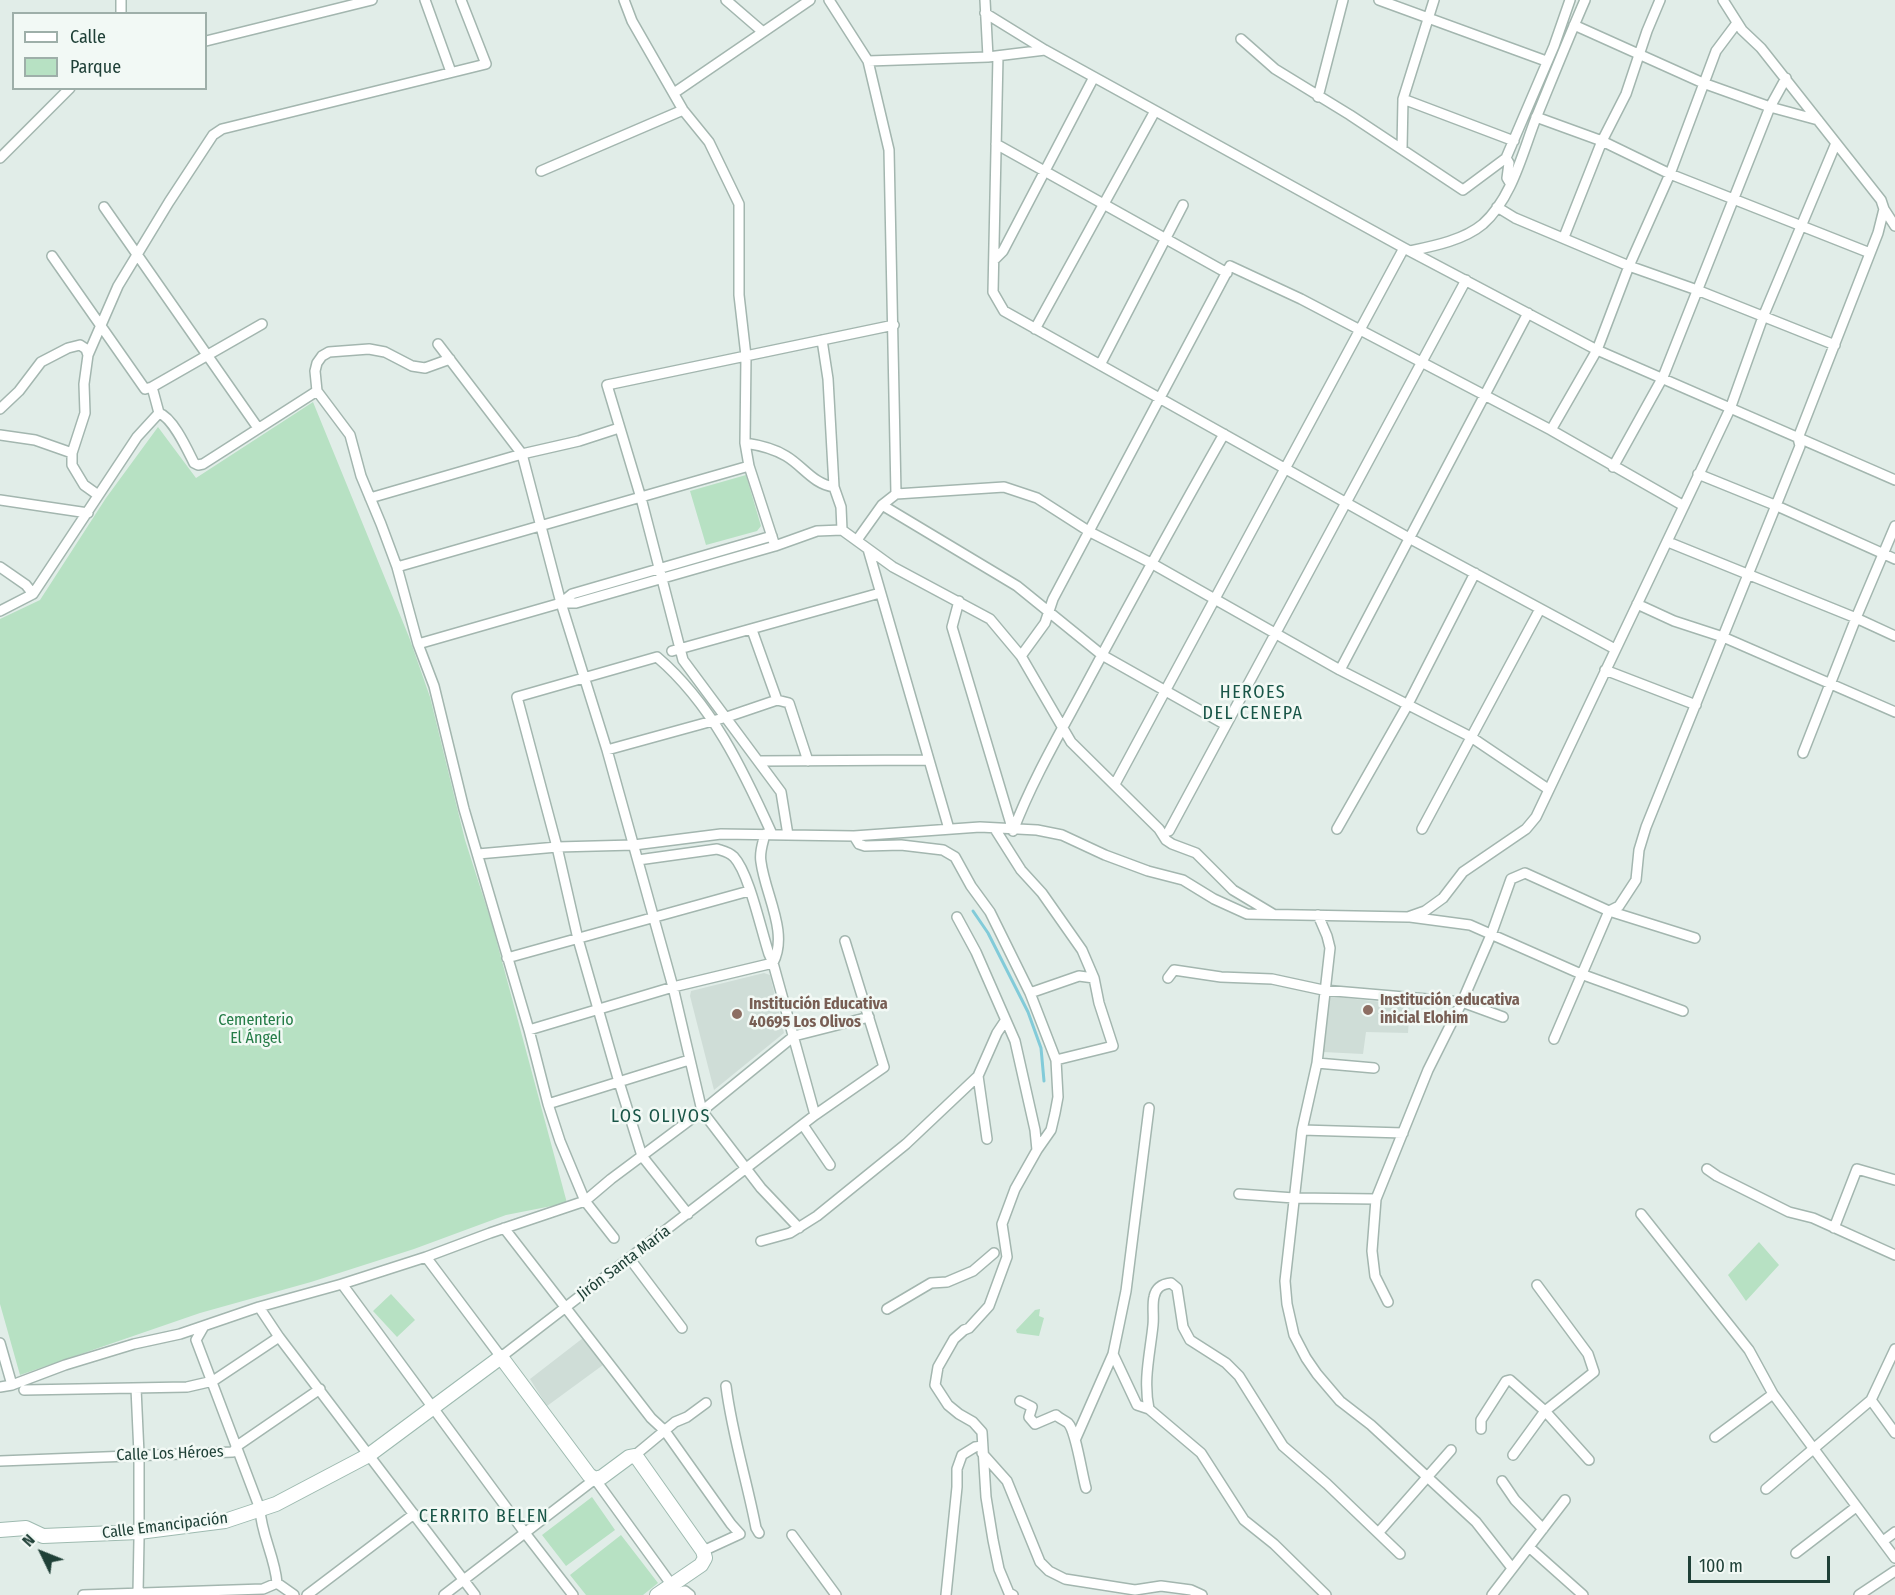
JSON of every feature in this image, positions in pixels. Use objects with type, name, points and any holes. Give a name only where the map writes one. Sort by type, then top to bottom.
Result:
[{"type":"street","points":[[207,41],[372,0]]},
{"type":"street","points":[[425,0],[451,72]]},
{"type":"street","points":[[98,495],[84,484],[72,465],[72,453],[85,413],[84,384],[88,355],[118,286],[213,135],[222,129],[486,64],[460,0]]},
{"type":"street","points":[[624,0],[632,21],[683,110],[709,142],[739,204],[739,295],[746,356],[745,443],[749,466],[775,546]]},
{"type":"street","points":[[726,0],[763,32]]},
{"type":"street","points":[[674,93],[810,0]]},
{"type":"street","points":[[829,0],[868,61],[890,150],[896,494]]},
{"type":"street","points":[[986,0],[993,56],[996,144],[993,292],[1004,311],[1409,538],[1615,649]]},
{"type":"street","points":[[1318,97],[1343,0]]},
{"type":"street","points":[[1379,0],[1546,61]]},
{"type":"street","points":[[1402,149],[1403,99],[1434,0]]},
{"type":"street","points":[[1241,39],[1275,69],[1350,115],[1463,190],[1506,158],[1554,46],[1570,0]]},
{"type":"street","points":[[1115,784],[1359,331],[1407,250],[1441,244],[1480,226],[1497,207],[1510,183],[1585,0]]},
{"type":"street","points":[[1564,237],[1602,141],[1626,94],[1660,0]]},
{"type":"street","points":[[1723,0],[1742,30],[1761,48],[1881,200],[1895,226]]},
{"type":"street","points":[[986,13],[1046,50],[1407,250],[1597,350],[1895,480]]},
{"type":"street","points":[[1551,430],[1597,350],[1629,266],[1670,174],[1716,51],[1737,23]]},
{"type":"street","points":[[1574,26],[1703,83],[1770,107],[1818,120]]},
{"type":"street","points":[[1554,46],[1564,50]]},
{"type":"street","points":[[868,61],[993,56],[1046,50]]},
{"type":"street","points":[[994,260],[1003,251],[1094,77]]},
{"type":"street","points":[[1613,467],[1663,377],[1770,107],[1785,78]]},
{"type":"street","points":[[0,158],[68,90]]},
{"type":"street","points":[[1403,99],[1514,141]]},
{"type":"street","points":[[541,171],[683,110]]},
{"type":"street","points":[[1035,329],[1155,111]]},
{"type":"street","points":[[1536,117],[1602,141],[1670,174],[1870,254]]},
{"type":"street","points":[[1408,916],[1425,911],[1443,898],[1463,873],[1526,829],[1536,817],[1730,409],[1763,316],[1836,143]]},
{"type":"street","points":[[996,144],[1227,273]]},
{"type":"street","points":[[1506,158],[1509,163],[1506,178],[1510,183]]},
{"type":"street","points":[[1100,365],[1183,205]]},
{"type":"street","points":[[104,207],[258,428]]},
{"type":"street","points":[[1497,207],[1515,218],[1629,266],[1698,290],[1835,345]]},
{"type":"street","points":[[1554,1039],[1609,911],[1619,906],[1636,880],[1639,850],[1646,826],[1777,506],[1800,446],[1798,438],[1870,254],[1884,209]]},
{"type":"street","points":[[52,256],[145,389],[262,324]]},
{"type":"street","points":[[1021,656],[1045,622],[1048,611],[1110,490],[1230,266],[1300,299],[1551,430],[1683,506]]},
{"type":"street","points":[[1169,831],[1466,280]]},
{"type":"street","points":[[1340,670],[1528,313]]},
{"type":"street","points":[[786,835],[781,792],[676,649],[641,498],[607,385],[894,325]]},
{"type":"street","points":[[822,340],[828,379],[834,487],[841,507],[842,530]]},
{"type":"street","points":[[438,344],[522,454],[561,603],[607,750],[673,987],[702,1111],[761,1188],[798,1228]]},
{"type":"street","points":[[0,409],[19,391],[41,362],[68,348],[80,345],[86,349],[88,355]]},
{"type":"street","points":[[450,359],[424,368],[412,366],[385,352],[369,349],[329,352],[317,363],[315,371],[317,391],[350,435],[361,476],[397,567],[418,644],[435,686],[464,809],[530,1030],[548,1104],[571,1170],[585,1201],[614,1239]]},
{"type":"street","points":[[152,387],[159,413]]},
{"type":"street","points":[[159,413],[164,415],[172,425],[194,463],[198,465],[317,391]]},
{"type":"street","points":[[0,611],[33,594],[137,437],[159,413]]},
{"type":"street","points":[[370,498],[619,428]]},
{"type":"street","points":[[1013,831],[1063,728],[1151,563],[1224,434]]},
{"type":"street","points":[[0,435],[34,440],[72,453]]},
{"type":"street","points":[[745,443],[771,449],[788,457],[821,485],[834,487]]},
{"type":"street","points":[[397,567],[749,466]]},
{"type":"street","points":[[1698,474],[1777,506],[1895,559]]},
{"type":"street","points":[[857,540],[882,506],[896,494],[1004,488],[1037,498],[1090,532],[1151,563],[1276,635],[1471,738],[1548,789]]},
{"type":"street","points":[[0,500],[88,513]]},
{"type":"street","points":[[882,506],[1008,580],[1102,655],[1226,725]]},
{"type":"street","points":[[1803,753],[1895,526]]},
{"type":"street","points":[[418,644],[561,603],[576,603],[775,546],[818,531],[842,530],[893,567],[990,619],[1021,656],[1071,742],[1115,784],[1166,840],[1196,853],[1233,890],[1275,916]]},
{"type":"street","points":[[561,603],[572,594],[772,536]]},
{"type":"street","points":[[1668,542],[1895,636]]},
{"type":"street","points":[[868,548],[927,760],[949,829]]},
{"type":"street","points":[[0,567],[26,585],[33,594]]},
{"type":"street","points":[[1337,829],[1407,705],[1475,573]]},
{"type":"street","points":[[676,649],[880,593]]},
{"type":"street","points":[[959,601],[952,627],[1013,831]]},
{"type":"street","points":[[1637,604],[1674,621],[1722,637],[1895,712]]},
{"type":"street","points":[[1422,829],[1540,609]]},
{"type":"street","points":[[752,630],[777,700]]},
{"type":"street","points":[[530,1030],[599,1010],[673,987],[773,963],[779,952],[778,931],[760,861],[768,834],[746,776],[714,721],[684,682],[657,657],[517,697],[557,847],[578,939],[599,1010],[619,1082],[642,1156],[688,1214]]},
{"type":"street","points":[[1605,670],[1696,705]]},
{"type":"street","points":[[607,750],[714,721],[777,700],[789,703],[808,761]]},
{"type":"street","points":[[759,761],[927,760]]},
{"type":"street","points":[[478,854],[557,847],[634,845],[721,834],[854,836],[949,829],[1037,830],[1062,835],[1105,855],[1148,871],[1183,880],[1214,899],[1247,914],[1408,916],[1470,925],[1581,975],[1683,1011]]},
{"type":"street","points":[[995,829],[1020,870],[1042,893],[1082,950],[1094,978],[1099,1003],[1113,1046],[1056,1060]]},
{"type":"street","points":[[854,836],[859,844],[865,846],[901,845],[943,850],[956,857],[971,886],[990,912],[1030,993],[1056,1060],[1058,1097],[1051,1131],[1037,1150],[1015,1189],[1002,1224],[1007,1257],[1005,1267],[989,1306],[969,1328],[954,1339],[938,1366],[935,1385],[948,1405],[979,1427],[981,1432],[980,1448],[999,1569],[1009,1593],[1013,1595]]},
{"type":"street","points":[[638,860],[717,849],[729,853],[739,865],[773,963],[815,1115]]},
{"type":"street","points":[[1388,1302],[1375,1276],[1372,1251],[1376,1199],[1428,1070],[1462,1002],[1491,935],[1511,879],[1525,873],[1609,911],[1695,938]]},
{"type":"street","points":[[507,958],[749,891]]},
{"type":"street","points":[[1318,915],[1327,936],[1329,948],[1317,1063],[1302,1130],[1285,1281],[1287,1304],[1294,1335],[1306,1358],[1340,1401],[1371,1425],[1476,1522],[1512,1568]]},
{"type":"street","points":[[957,917],[976,952],[1015,1041],[1035,1130],[1037,1150]]},
{"type":"street","points":[[0,1388],[65,1365],[342,1284],[585,1201],[702,1111],[794,1036],[869,1017],[845,941]]},
{"type":"street","points":[[1168,978],[1174,970],[1221,977],[1272,979],[1323,990],[1462,1002],[1503,1017]]},
{"type":"street","points":[[1030,993],[1079,976],[1094,978]]},
{"type":"street","name":"Jirón Santa María","points":[[501,1357],[815,1115],[885,1067],[869,1017]]},
{"type":"street","points":[[761,1241],[790,1233],[817,1216],[906,1144],[978,1076],[997,1033],[1005,1021]]},
{"type":"street","points":[[548,1104],[689,1060]]},
{"type":"street","points":[[1317,1063],[1374,1068]]},
{"type":"street","points":[[978,1076],[987,1139]]},
{"type":"street","points":[[1076,1438],[1113,1354],[1126,1291],[1149,1108]]},
{"type":"street","points":[[803,1125],[831,1165]]},
{"type":"street","points":[[1302,1130],[1403,1133]]},
{"type":"street","points":[[1707,1168],[1717,1176],[1789,1212],[1813,1218],[1895,1255]]},
{"type":"street","points":[[1834,1228],[1857,1169],[1895,1180]]},
{"type":"street","points":[[1239,1194],[1294,1198],[1376,1199]]},
{"type":"street","points":[[1641,1214],[1749,1350],[1773,1394],[1895,1558]]},
{"type":"street","points":[[504,1228],[651,1418],[664,1431],[730,1524],[740,1534],[703,1551]]},
{"type":"street","points":[[888,1309],[931,1283],[947,1282],[973,1271],[989,1260],[994,1253]]},
{"type":"street","points":[[426,1257],[589,1475],[595,1479],[669,1589],[685,1591],[690,1595]]},
{"type":"street","points":[[630,1259],[682,1328]]},
{"type":"street","points":[[1149,1409],[1146,1373],[1154,1297],[1157,1289],[1163,1284],[1171,1283],[1177,1288],[1183,1328],[1190,1340],[1218,1358],[1239,1376],[1282,1446],[1327,1484],[1400,1554]]},
{"type":"street","points":[[342,1284],[573,1595]]},
{"type":"street","points":[[1513,1455],[1545,1411],[1594,1372],[1588,1354],[1537,1285]]},
{"type":"street","points":[[259,1307],[279,1337],[475,1595]]},
{"type":"street","points":[[204,1326],[196,1340],[260,1509],[261,1523],[276,1572],[277,1583],[294,1595]]},
{"type":"street","points":[[24,1390],[187,1387],[213,1382],[279,1337]]},
{"type":"street","points":[[0,1343],[12,1385]]},
{"type":"street","points":[[1766,1489],[1871,1400],[1895,1349]]},
{"type":"street","points":[[1113,1354],[1137,1405],[1149,1409],[1201,1453],[1244,1520],[1274,1544],[1326,1595]]},
{"type":"street","name":"Calle Emancipación","points":[[0,1530],[26,1528],[43,1536],[139,1536],[225,1521],[276,1504],[369,1455],[501,1357]]},
{"type":"street","points":[[1481,1429],[1481,1420],[1506,1381],[1510,1380],[1545,1411],[1589,1460]]},
{"type":"street","points":[[726,1386],[737,1447],[759,1533]]},
{"type":"street","points":[[136,1388],[139,1454],[138,1593]]},
{"type":"street","name":"Calle Los Héroes","points":[[0,1461],[233,1452],[237,1446],[320,1389]]},
{"type":"street","points":[[1715,1437],[1773,1394]]},
{"type":"street","points":[[1871,1400],[1895,1433]]},
{"type":"street","points":[[1020,1401],[1032,1407],[1029,1417],[1035,1424],[1056,1415],[1069,1424],[1076,1438],[1078,1460],[1086,1488]]},
{"type":"street","points":[[444,1595],[595,1479],[602,1477],[629,1457],[634,1456],[675,1422],[687,1417],[706,1403]]},
{"type":"street","points":[[946,1595],[957,1469],[962,1455],[980,1448]]},
{"type":"street","points":[[980,1448],[1007,1481],[1040,1562],[1049,1571],[1065,1579],[1096,1585],[1135,1590],[1161,1586],[1191,1590],[1202,1595]]},
{"type":"street","points":[[1379,1532],[1451,1450]]},
{"type":"street","points":[[634,1456],[703,1551],[705,1558],[688,1575],[657,1595]]},
{"type":"street","points":[[1502,1480],[1515,1500],[1543,1529]]},
{"type":"street","points":[[1492,1595],[1565,1500]]},
{"type":"street","points":[[1796,1553],[1856,1507]]},
{"type":"street","points":[[307,1595],[414,1514]]},
{"type":"street","points":[[1883,1540],[1895,1532]]},
{"type":"street","points":[[792,1535],[836,1595]]},
{"type":"street","points":[[1529,1547],[1583,1595]]},
{"type":"street","points":[[1858,1595],[1895,1570]]},
{"type":"street","points":[[83,1595],[263,1589],[277,1583]]},
{"type":"shaded area","name":"Institución Educativa 40695 Los Olivos","points":[[764,973],[770,975],[784,1033],[714,1090],[690,996],[691,991]]},
{"type":"shaded area","points":[[1327,996],[1410,1005],[1408,1033],[1366,1032],[1363,1054],[1323,1052]]},
{"type":"shaded area","points":[[583,1338],[603,1365],[547,1406],[530,1379]]},
{"type":"green space","name":"Cementerio El Ángel","points":[[313,402],[409,637],[430,697],[465,840],[492,924],[567,1203],[506,1215],[414,1249],[311,1282],[200,1313],[20,1375],[0,1304],[0,619],[40,600],[106,498],[158,427],[196,478]]},
{"type":"green space","points":[[746,475],[761,526],[757,531],[706,545],[690,491]]},
{"type":"green space","points":[[1759,1242],[1779,1265],[1746,1301],[1728,1275]]},
{"type":"green space","points":[[391,1294],[415,1320],[397,1337],[373,1311]]},
{"type":"green space","points":[[1040,1309],[1039,1316],[1044,1318],[1039,1336],[1017,1333],[1016,1330],[1035,1310]]},
{"type":"green space","points":[[592,1497],[615,1530],[566,1566],[542,1535]]},
{"type":"green space","points":[[621,1535],[658,1583],[643,1595],[586,1595],[570,1575]]},
{"type":"waterway","points":[[973,911],[988,933],[1028,1012],[1041,1048],[1044,1081]]},
{"type":"place","name":"Institución educativa inicial Elohim","points":[[1368,1010]]},
{"type":"place","name":"Institución Educativa 40695 Los Olivos","points":[[737,1014]]},
{"type":"district","name":"HEROES DEL CENEPA","points":[[1253,703]]},
{"type":"district","name":"LOS OLIVOS","points":[[661,1117]]},
{"type":"district","name":"CERRITO BELEN","points":[[484,1517]]}]
